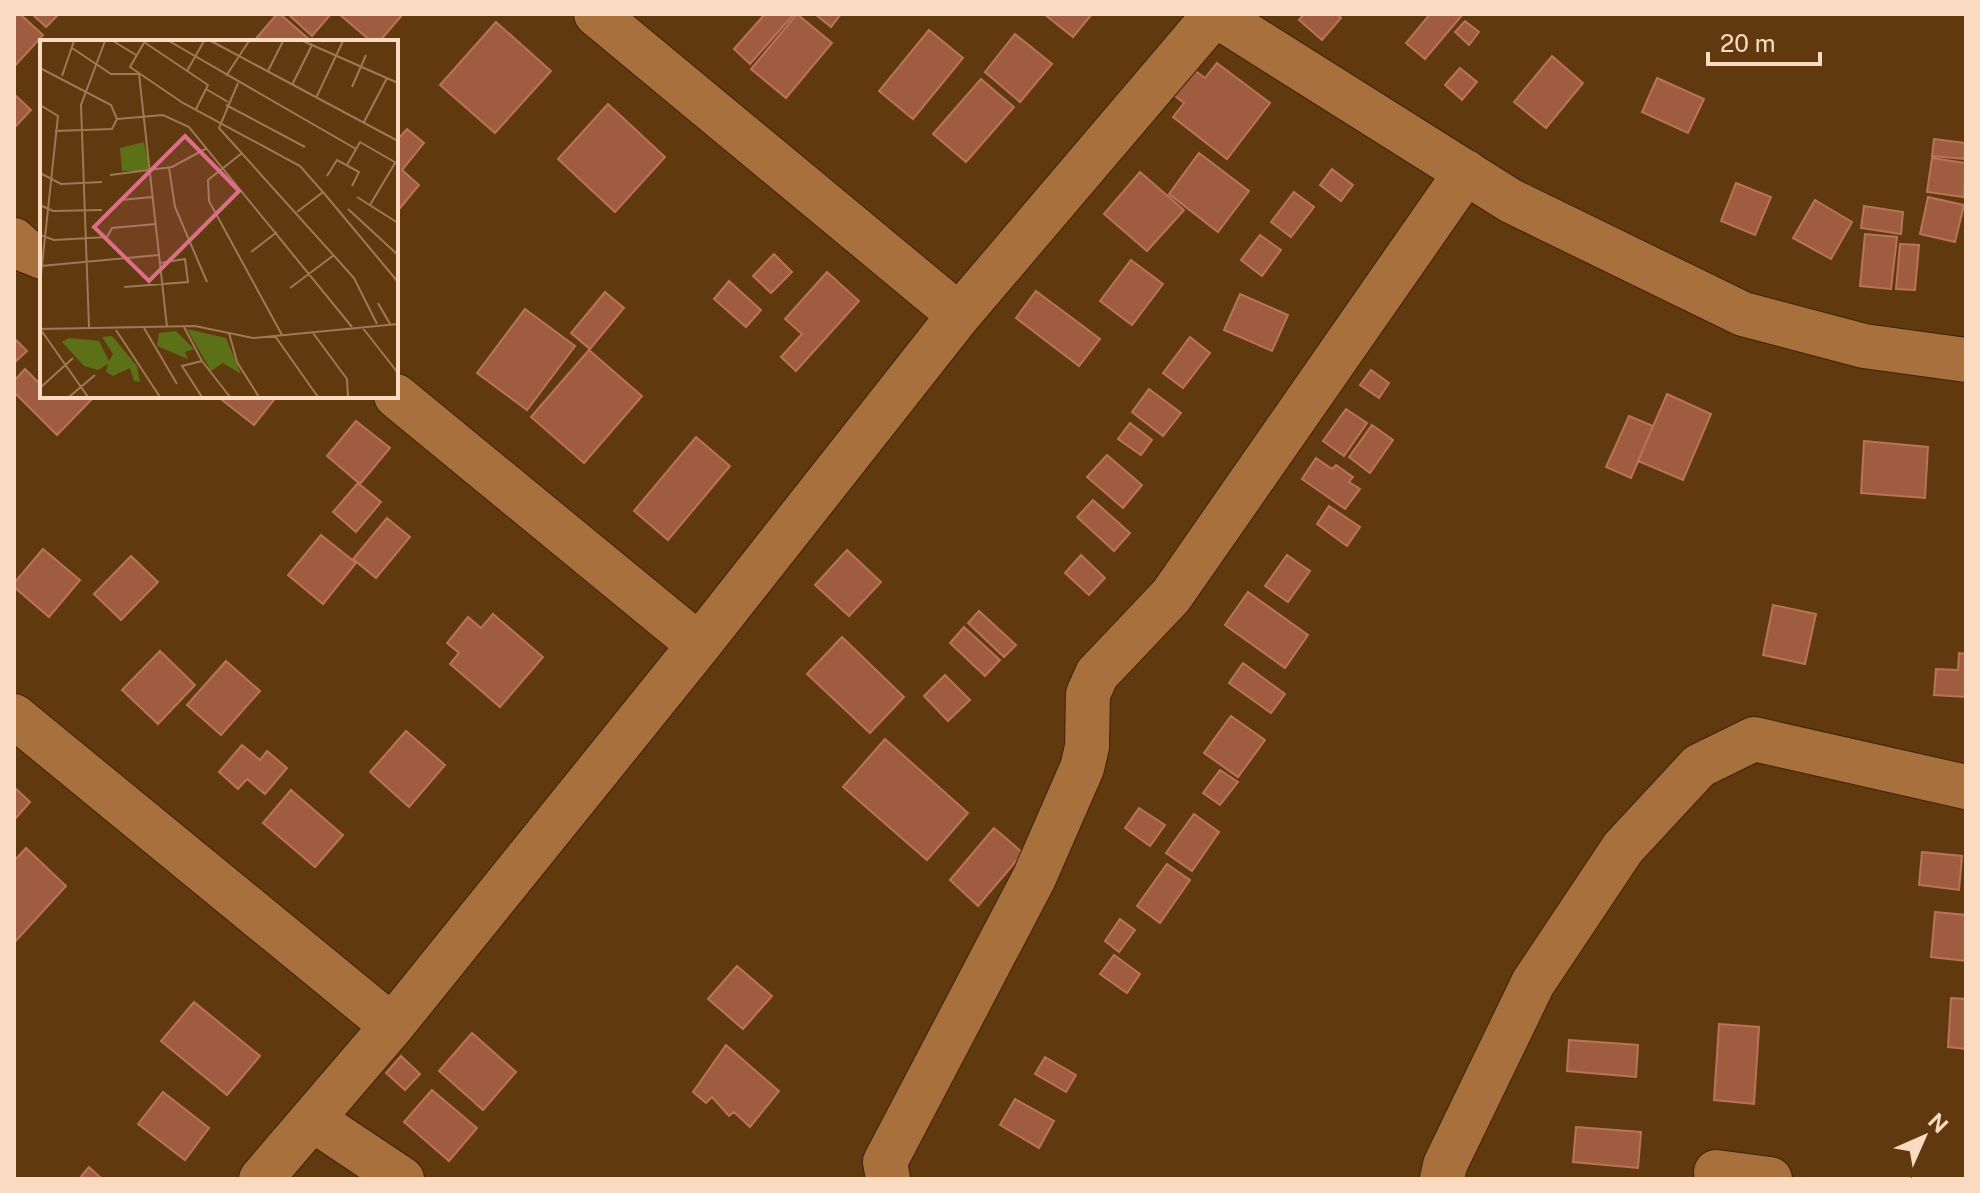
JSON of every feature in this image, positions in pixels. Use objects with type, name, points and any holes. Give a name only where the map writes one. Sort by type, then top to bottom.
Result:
[{"type":"street","points":[[596,14],[959,315]]},
{"type":"street","points":[[261,1179],[392,1026],[699,645],[959,315],[1215,14],[1511,201],[1743,314],[1864,346],[1966,360]]},
{"type":"street","points":[[888,1179],[885,1162],[1034,878],[1082,768],[1087,747],[1088,694],[1097,674],[1171,596],[1466,172]]},
{"type":"street","points":[[14,240],[25,250],[40,256]]},
{"type":"street","points":[[398,398],[699,645]]},
{"type":"street","points":[[14,716],[392,1026]]},
{"type":"street","points":[[1442,1179],[1445,1165],[1533,983],[1623,848],[1699,766],[1754,739],[1966,787]]},
{"type":"street","points":[[312,1119],[402,1179]]},
{"type":"street","points":[[1716,1172],[1770,1179]]},
{"type":"building","points":[[14,14],[20,14],[43,35],[14,67]]},
{"type":"building","points":[[32,14],[59,14],[46,27]]},
{"type":"building","points":[[280,14],[310,40],[255,40]]},
{"type":"building","points":[[288,14],[331,14],[312,36]]},
{"type":"building","points":[[339,14],[403,14],[381,40],[370,40]]},
{"type":"building","points":[[765,14],[794,14],[750,64],[734,49]]},
{"type":"building","points":[[797,14],[832,43],[786,98],[751,69]]},
{"type":"building","points":[[815,14],[841,14],[831,27]]},
{"type":"building","points":[[1044,14],[1092,14],[1073,37]]},
{"type":"building","points":[[1304,14],[1336,14],[1341,18],[1322,40],[1299,20]]},
{"type":"building","points":[[1430,14],[1463,14],[1425,59],[1406,43]]},
{"type":"building","points":[[1465,21],[1479,32],[1469,45],[1455,32]]},
{"type":"building","points":[[496,22],[551,71],[495,133],[440,85]]},
{"type":"building","points":[[929,30],[963,58],[913,119],[879,91]]},
{"type":"building","points":[[1015,34],[1052,64],[1020,102],[985,72]]},
{"type":"building","points":[[1552,56],[1583,83],[1546,128],[1514,102]]},
{"type":"building","points":[[1217,63],[1270,103],[1227,159],[1173,117],[1184,103],[1170,92],[1190,67],[1205,78]]},
{"type":"building","points":[[1460,68],[1477,82],[1462,100],[1445,85]]},
{"type":"building","points":[[1657,78],[1704,99],[1688,133],[1642,112]]},
{"type":"building","points":[[981,79],[1014,107],[966,162],[933,134]]},
{"type":"building","points":[[14,94],[31,110],[14,128]]},
{"type":"building","points":[[608,104],[665,157],[615,212],[558,159]]},
{"type":"building","points":[[407,129],[424,143],[402,170],[419,185],[398,211],[398,139]]},
{"type":"building","points":[[1934,139],[1966,143],[1964,159],[1932,156]]},
{"type":"building","points":[[1199,153],[1249,191],[1218,232],[1169,194]]},
{"type":"building","points":[[1932,158],[1966,163],[1964,197],[1927,192]]},
{"type":"building","points":[[1332,169],[1353,185],[1341,201],[1320,185]]},
{"type":"building","points":[[1140,172],[1184,210],[1147,251],[1104,214]]},
{"type":"building","points":[[1736,183],[1771,197],[1755,235],[1721,221]]},
{"type":"building","points":[[1294,192],[1314,207],[1291,237],[1271,222]]},
{"type":"building","points":[[1928,197],[1964,205],[1955,242],[1920,234]]},
{"type":"building","points":[[1815,200],[1852,222],[1831,259],[1793,238]]},
{"type":"building","points":[[1864,206],[1903,212],[1901,234],[1861,228]]},
{"type":"building","points":[[1865,234],[1897,237],[1891,289],[1860,286]]},
{"type":"building","points":[[1260,235],[1281,250],[1262,276],[1241,260]]},
{"type":"building","points":[[1900,244],[1919,245],[1915,290],[1896,289]]},
{"type":"building","points":[[774,254],[792,272],[771,293],[753,276]]},
{"type":"building","points":[[1131,260],[1163,284],[1132,325],[1100,301]]},
{"type":"building","points":[[827,272],[859,301],[796,371],[781,357],[802,334],[785,319]]},
{"type":"building","points":[[729,281],[761,310],[746,327],[714,299]]},
{"type":"building","points":[[1036,291],[1100,339],[1079,366],[1016,318]]},
{"type":"building","points":[[605,292],[624,308],[590,349],[571,333]]},
{"type":"building","points":[[1240,294],[1288,315],[1272,351],[1224,330]]},
{"type":"building","points":[[525,309],[575,346],[527,410],[477,373]]},
{"type":"building","points":[[1190,337],[1210,353],[1183,388],[1163,373]]},
{"type":"building","points":[[14,338],[27,351],[14,363]]},
{"type":"building","points":[[589,350],[642,396],[584,463],[531,417]]},
{"type":"building","points":[[25,369],[40,384],[40,398],[93,398],[57,435],[14,392],[14,381]]},
{"type":"building","points":[[1371,370],[1389,383],[1379,398],[1360,385]]},
{"type":"building","points":[[1149,389],[1181,413],[1163,436],[1132,412]]},
{"type":"building","points":[[1667,394],[1711,414],[1683,480],[1638,461]]},
{"type":"building","points":[[220,398],[275,398],[254,425]]},
{"type":"building","points":[[1346,409],[1367,423],[1344,456],[1323,441]]},
{"type":"building","points":[[1629,416],[1653,426],[1631,478],[1606,467]]},
{"type":"building","points":[[356,421],[390,448],[360,484],[327,456]]},
{"type":"building","points":[[1130,423],[1152,440],[1141,455],[1118,439]]},
{"type":"building","points":[[1372,425],[1393,440],[1370,473],[1349,457]]},
{"type":"building","points":[[696,437],[730,466],[668,540],[634,511]]},
{"type":"building","points":[[1864,441],[1928,447],[1925,498],[1861,493]]},
{"type":"building","points":[[1107,455],[1142,485],[1123,508],[1087,477]]},
{"type":"building","points":[[1316,458],[1332,469],[1336,465],[1353,477],[1349,482],[1360,489],[1345,509],[1302,479]]},
{"type":"building","points":[[358,483],[381,502],[356,532],[333,512]]},
{"type":"building","points":[[1093,500],[1130,533],[1114,551],[1077,517]]},
{"type":"building","points":[[1329,506],[1360,527],[1347,546],[1317,524]]},
{"type":"building","points":[[387,518],[410,537],[376,578],[353,559]]},
{"type":"building","points":[[321,535],[356,563],[323,604],[288,575]]},
{"type":"building","points":[[43,549],[80,580],[49,617],[14,587],[14,583]]},
{"type":"building","points":[[847,550],[881,582],[849,616],[815,585]]},
{"type":"building","points":[[1081,555],[1105,578],[1089,595],[1065,573]]},
{"type":"building","points":[[1287,555],[1310,571],[1288,602],[1265,586]]},
{"type":"building","points":[[131,556],[158,582],[121,620],[94,594]]},
{"type":"building","points":[[1248,592],[1308,635],[1285,668],[1225,625]]},
{"type":"building","points":[[1773,605],[1816,614],[1805,664],[1763,655]]},
{"type":"building","points":[[979,611],[1016,645],[1004,657],[968,623]]},
{"type":"building","points":[[493,614],[543,657],[500,707],[450,664],[459,653],[447,643],[468,617],[481,628]]},
{"type":"building","points":[[964,627],[1000,660],[985,676],[950,643]]},
{"type":"building","points":[[842,637],[904,697],[870,733],[807,674]]},
{"type":"building","points":[[160,651],[195,685],[158,724],[122,690]]},
{"type":"building","points":[[1959,653],[1966,654],[1966,697],[1934,695],[1936,669],[1958,670]]},
{"type":"building","points":[[226,661],[260,691],[221,735],[187,705]]},
{"type":"building","points":[[1243,663],[1285,694],[1271,713],[1229,683]]},
{"type":"building","points":[[945,675],[970,700],[948,721],[924,696]]},
{"type":"building","points":[[1231,716],[1265,740],[1238,777],[1204,753]]},
{"type":"building","points":[[406,731],[445,765],[409,807],[370,772]]},
{"type":"building","points":[[885,739],[968,813],[927,860],[843,787]]},
{"type":"building","points":[[242,745],[260,760],[267,751],[287,768],[265,794],[247,779],[238,789],[219,772]]},
{"type":"building","points":[[1220,770],[1238,782],[1220,805],[1203,793]]},
{"type":"building","points":[[14,787],[30,802],[14,820]]},
{"type":"building","points":[[291,790],[343,835],[315,867],[263,823]]},
{"type":"building","points":[[1139,808],[1165,825],[1150,846],[1125,828]]},
{"type":"building","points":[[1194,814],[1219,832],[1192,871],[1166,853]]},
{"type":"building","points":[[994,828],[1023,853],[978,906],[950,880]]},
{"type":"building","points":[[26,848],[66,886],[14,943],[14,861]]},
{"type":"building","points":[[1922,852],[1962,856],[1959,890],[1919,885]]},
{"type":"building","points":[[1167,864],[1190,880],[1160,923],[1137,906]]},
{"type":"building","points":[[1935,912],[1966,915],[1966,961],[1931,957]]},
{"type":"building","points":[[1120,919],[1135,930],[1119,952],[1105,941]]},
{"type":"building","points":[[1114,955],[1140,974],[1127,993],[1100,974]]},
{"type":"building","points":[[737,966],[772,996],[743,1029],[708,999]]},
{"type":"building","points":[[1951,998],[1966,999],[1966,1049],[1948,1047]]},
{"type":"building","points":[[194,1002],[260,1056],[227,1095],[161,1041]]},
{"type":"building","points":[[1719,1024],[1759,1027],[1754,1104],[1714,1100]]},
{"type":"building","points":[[472,1033],[516,1072],[483,1110],[439,1071]]},
{"type":"building","points":[[1569,1040],[1638,1045],[1636,1077],[1567,1071]]},
{"type":"building","points":[[726,1045],[779,1091],[750,1127],[734,1112],[729,1116],[712,1097],[706,1103],[693,1092]]},
{"type":"building","points":[[401,1056],[420,1074],[405,1090],[386,1073]]},
{"type":"building","points":[[1045,1057],[1076,1075],[1066,1092],[1035,1074]]},
{"type":"building","points":[[432,1090],[477,1128],[449,1161],[404,1122]]},
{"type":"building","points":[[163,1092],[209,1128],[185,1160],[138,1124]]},
{"type":"building","points":[[1015,1099],[1054,1121],[1039,1148],[1000,1125]]},
{"type":"building","points":[[1576,1127],[1641,1132],[1638,1168],[1573,1162]]},
{"type":"building","points":[[89,1167],[102,1179],[79,1179]]}]
